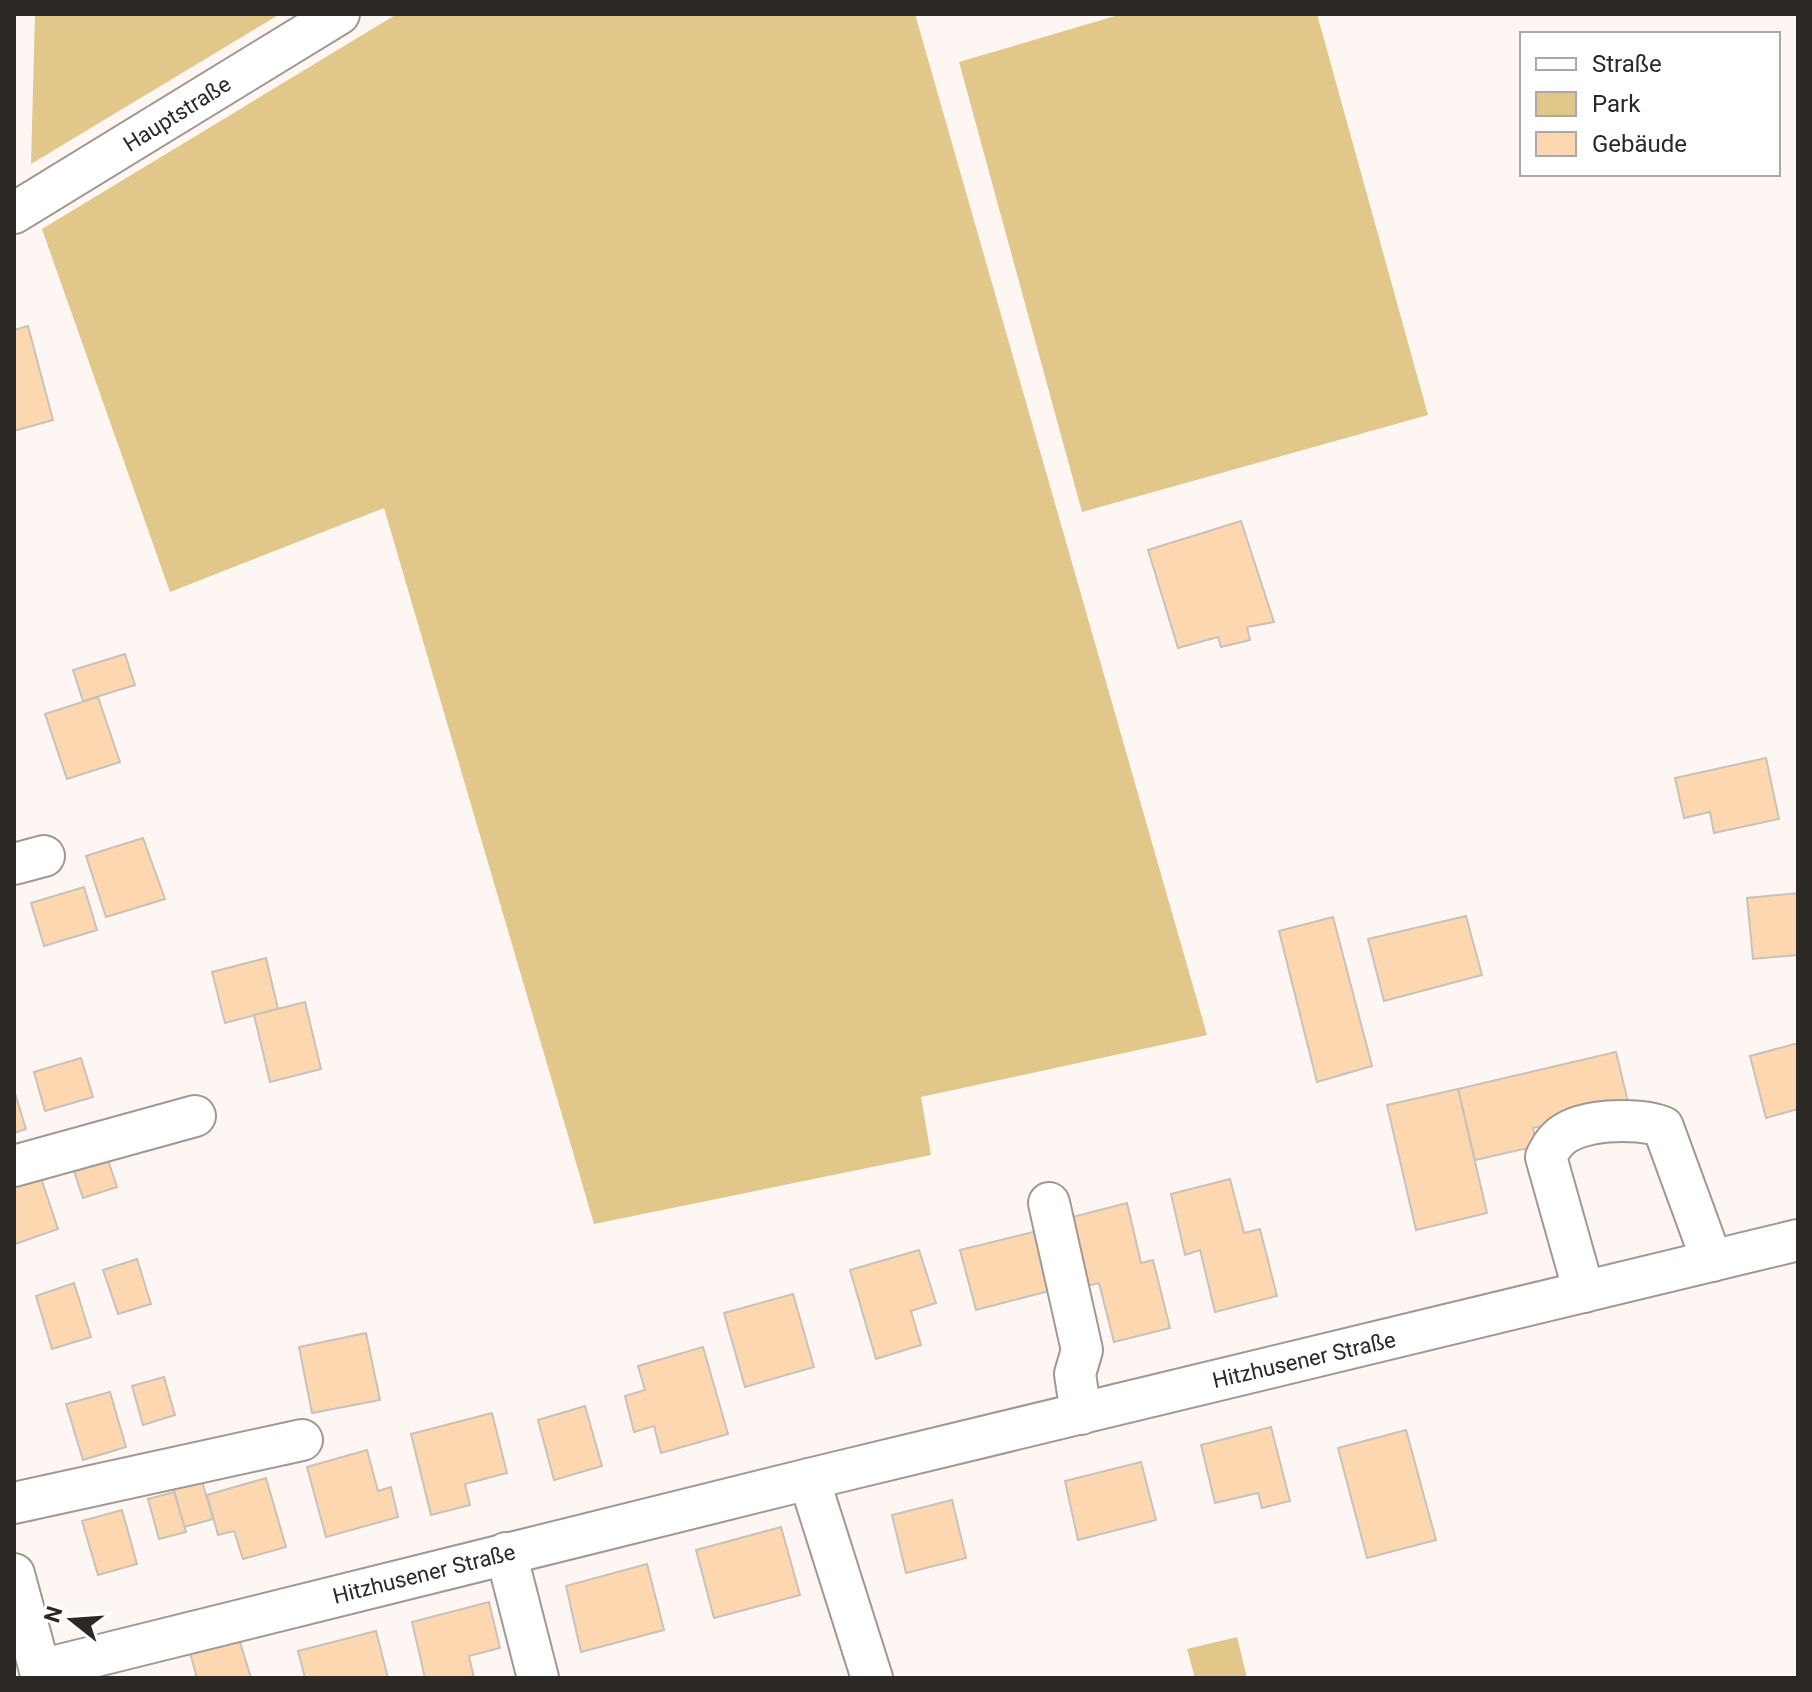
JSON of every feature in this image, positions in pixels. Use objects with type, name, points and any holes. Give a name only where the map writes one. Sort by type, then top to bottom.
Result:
[{"type":"street","name":"Hauptstraße","points":[[14,213],[339,14]]},
{"type":"street","points":[[14,1166],[195,1116]]},
{"type":"street","points":[[1584,1292],[1546,1157],[1558,1138],[1586,1124],[1646,1121],[1663,1127],[1712,1261]]},
{"type":"street","points":[[1049,1203],[1082,1350],[1075,1374],[1081,1414]]},
{"type":"street","name":"Hitzhusener Straße","points":[[41,1674],[506,1553],[1798,1240]]},
{"type":"street","points":[[14,1503],[302,1440]]},
{"type":"street","points":[[809,1479],[872,1678]]},
{"type":"street","points":[[506,1553],[538,1678]]},
{"type":"street","points":[[14,1574],[41,1674]]},
{"type":"green space","points":[[35,14],[280,14],[31,164]]},
{"type":"green space","points":[[397,14],[915,14],[1207,1035],[921,1097],[931,1155],[594,1224],[384,508],[170,592],[42,229]]},
{"type":"green space","points":[[1122,14],[1317,14],[1428,415],[1082,512],[959,62]]},
{"type":"green space","points":[[1237,1637],[1247,1678],[1195,1678],[1187,1649]]},
{"type":"building","points":[[28,326],[53,420],[14,431],[14,330]]},
{"type":"building","points":[[1241,521],[1274,622],[1247,627],[1250,640],[1221,647],[1218,637],[1178,648],[1148,550]]},
{"type":"building","points":[[125,654],[135,685],[83,701],[73,670]]},
{"type":"building","points":[[98,697],[120,762],[67,779],[45,714]]},
{"type":"building","points":[[1766,758],[1779,819],[1714,833],[1710,812],[1684,818],[1675,778]]},
{"type":"building","points":[[143,838],[165,899],[106,917],[86,856]]},
{"type":"building","points":[[84,887],[97,930],[44,946],[31,903]]},
{"type":"building","points":[[1798,893],[1798,955],[1753,959],[1747,898]]},
{"type":"building","points":[[1466,916],[1482,975],[1384,1001],[1368,939]]},
{"type":"building","points":[[1333,917],[1372,1066],[1317,1082],[1279,931]]},
{"type":"building","points":[[266,958],[278,1009],[225,1023],[212,972]]},
{"type":"building","points":[[305,1002],[321,1069],[270,1082],[254,1015]]},
{"type":"building","points":[[1798,1043],[1798,1109],[1766,1118],[1750,1056]]},
{"type":"building","points":[[1616,1052],[1629,1106],[1533,1128],[1537,1146],[1475,1160],[1458,1089]]},
{"type":"building","points":[[81,1058],[93,1097],[45,1111],[34,1072]]},
{"type":"building","points":[[1458,1089],[1487,1213],[1416,1230],[1387,1105]]},
{"type":"building","points":[[14,1090],[26,1129],[14,1133]]},
{"type":"building","points":[[106,1154],[117,1187],[83,1198],[72,1165]]},
{"type":"building","points":[[40,1175],[58,1229],[15,1244],[14,1183]]},
{"type":"building","points":[[1230,1179],[1244,1233],[1260,1229],[1277,1296],[1215,1312],[1200,1250],[1185,1255],[1171,1194]]},
{"type":"building","points":[[1127,1203],[1141,1263],[1153,1260],[1170,1328],[1114,1342],[1099,1283],[1078,1288],[1061,1220]]},
{"type":"building","points":[[1037,1231],[1053,1290],[976,1310],[960,1250]]},
{"type":"building","points":[[919,1250],[936,1303],[911,1311],[921,1345],[876,1359],[850,1270]]},
{"type":"building","points":[[137,1259],[151,1304],[118,1314],[103,1270]]},
{"type":"building","points":[[74,1283],[91,1337],[52,1349],[36,1296]]},
{"type":"building","points":[[793,1294],[814,1367],[745,1387],[724,1313]]},
{"type":"building","points":[[366,1333],[380,1400],[312,1413],[299,1347]]},
{"type":"building","points":[[703,1347],[728,1434],[661,1453],[654,1426],[634,1432],[625,1396],[645,1390],[638,1366]]},
{"type":"building","points":[[164,1377],[175,1415],[143,1425],[132,1386]]},
{"type":"building","points":[[110,1392],[126,1447],[83,1460],[66,1404]]},
{"type":"building","points":[[585,1406],[602,1466],[554,1480],[538,1420]]},
{"type":"building","points":[[492,1413],[507,1473],[465,1484],[470,1505],[431,1515],[411,1434]]},
{"type":"building","points":[[1271,1427],[1290,1501],[1262,1508],[1258,1493],[1215,1503],[1201,1445]]},
{"type":"building","points":[[1406,1430],[1436,1540],[1367,1558],[1338,1448]]},
{"type":"building","points":[[367,1450],[378,1491],[391,1487],[398,1517],[326,1537],[307,1467]]},
{"type":"building","points":[[1141,1462],[1156,1520],[1078,1540],[1065,1481]]},
{"type":"building","points":[[201,1478],[213,1519],[184,1527],[173,1486]]},
{"type":"building","points":[[266,1478],[286,1547],[243,1559],[234,1531],[218,1535],[207,1495]]},
{"type":"building","points":[[174,1492],[186,1532],[159,1539],[148,1499]]},
{"type":"building","points":[[952,1500],[966,1558],[906,1573],[892,1515]]},
{"type":"building","points":[[122,1510],[137,1564],[98,1575],[82,1521]]},
{"type":"building","points":[[781,1527],[800,1595],[714,1618],[696,1550]]},
{"type":"building","points":[[647,1564],[664,1630],[581,1652],[566,1586]]},
{"type":"building","points":[[489,1602],[500,1648],[469,1656],[474,1678],[425,1678],[412,1622]]},
{"type":"building","points":[[376,1631],[388,1678],[305,1678],[298,1651]]},
{"type":"building","points":[[239,1639],[251,1678],[197,1678],[190,1653]]}]
